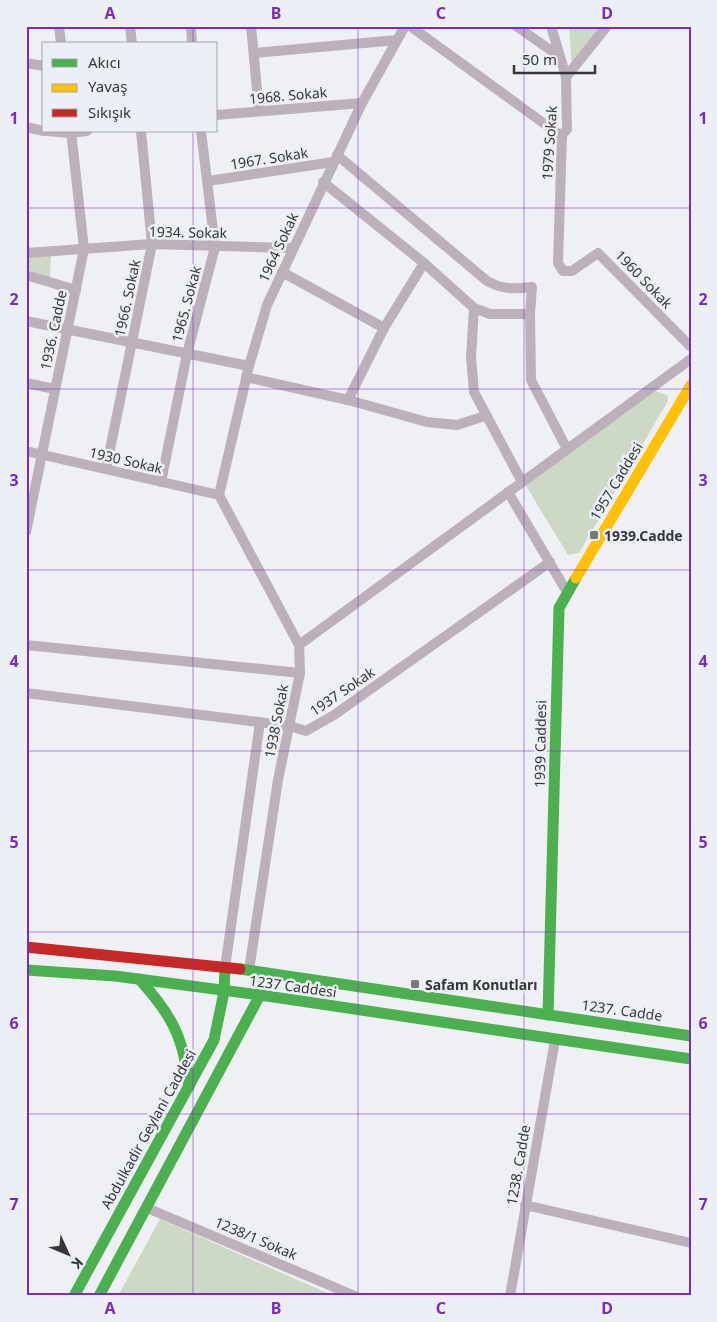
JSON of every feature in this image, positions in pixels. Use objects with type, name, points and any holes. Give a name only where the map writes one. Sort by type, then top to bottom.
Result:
[{"type":"street","points":[[59,26],[61,42]]},
{"type":"street","points":[[130,26],[132,42]]},
{"type":"street","points":[[191,26],[192,42]]},
{"type":"street","points":[[251,26],[259,111]]},
{"type":"street","name":"1964 Sokak","points":[[219,495],[246,377],[266,304],[362,102],[406,26]]},
{"type":"street","points":[[410,26],[557,134],[562,135]]},
{"type":"street","points":[[516,26],[559,56]]},
{"type":"street","name":"1979 Sokak","points":[[551,26],[566,77],[567,129],[562,135],[558,263],[563,271],[572,271],[598,253]]},
{"type":"street","points":[[566,77],[607,26]]},
{"type":"street","points":[[254,54],[397,40]]},
{"type":"street","points":[[26,63],[42,66]]},
{"type":"street","name":"1968. Sokak","points":[[218,115],[362,102]]},
{"type":"street","points":[[26,127],[42,130]]},
{"type":"street","name":"1936. Cadde","points":[[26,532],[84,249],[71,132]]},
{"type":"street","name":"1966. Sokak","points":[[106,469],[152,244],[141,132]]},
{"type":"street","name":"1965. Sokak","points":[[161,482],[187,354],[215,247],[201,132]]},
{"type":"street","points":[[335,158],[487,281],[499,288],[510,290],[532,287],[530,314],[531,380],[567,449]]},
{"type":"street","name":"1967. Sokak","points":[[208,181],[335,158]]},
{"type":"street","points":[[323,182],[424,263],[474,308],[490,314],[530,314]]},
{"type":"street","name":"1934. Sokak","points":[[26,253],[152,244],[292,248]]},
{"type":"street","name":"1960 Sokak","points":[[598,253],[691,347]]},
{"type":"street","points":[[348,400],[384,328],[424,263]]},
{"type":"street","points":[[282,272],[384,328]]},
{"type":"street","points":[[26,275],[76,290]]},
{"type":"street","points":[[474,308],[471,357],[474,392],[485,416],[522,482]]},
{"type":"street","points":[[26,321],[249,366]]},
{"type":"street","points":[[299,645],[691,359]]},
{"type":"street","points":[[246,377],[348,400],[427,422],[457,425],[485,416]]},
{"type":"street","points":[[26,383],[55,389]]},
{"type":"street","name":"1957 Caddesi","points":[[566,592],[691,385]]},
{"type":"street","name":"1930 Sokak","points":[[26,451],[219,495]]},
{"type":"street","points":[[508,492],[566,592]]},
{"type":"street","name":"1938 Sokak","points":[[219,495],[299,645],[300,673],[278,780],[249,970]]},
{"type":"street","name":"1937 Sokak","points":[[26,692],[290,726],[306,731],[334,715],[550,562]]},
{"type":"street","name":"1939 Caddesi","points":[[548,1015],[559,613],[566,592]]},
{"type":"street","points":[[26,646],[300,673]]},
{"type":"street","name":"1938 Sokak","points":[[225,968],[260,722]]},
{"type":"street","name":"1237 Caddesi","points":[[26,947],[117,953],[249,970],[548,1015]]},
{"type":"street","name":"Abdulkadir Geylani Caddesi","points":[[74,1296],[214,1040],[224,992],[225,968]]},
{"type":"street","name":"1237 Caddesi","points":[[26,970],[139,979],[224,992],[260,995],[555,1040]]},
{"type":"street","points":[[100,1296],[260,995],[266,973]]},
{"type":"street","points":[[139,979],[160,1001],[178,1026],[187,1054],[189,1087]]},
{"type":"street","name":"1237. Cadde","points":[[548,1015],[691,1036]]},
{"type":"street","points":[[555,1040],[691,1059]]},
{"type":"street","name":"1238. Cadde","points":[[510,1296],[555,1040]]},
{"type":"street","points":[[525,1205],[691,1243]]},
{"type":"street","name":"1238/1 Sokak","points":[[146,1208],[355,1296]]},
{"type":"green space","points":[[569,26],[607,26],[572,70]]},
{"type":"green space","points":[[51,254],[50,278],[26,269],[26,256]]},
{"type":"green space","points":[[656,391],[668,396],[668,401],[579,553],[568,555],[526,486],[530,480]]},
{"type":"green space","points":[[160,1219],[334,1296],[118,1296]]},
{"type":"traffic: fast","points":[[548,1015],[559,608],[576,578]]},
{"type":"traffic: fast","points":[[74,1296],[214,1040],[224,992],[225,968]]},
{"type":"traffic: fast","points":[[240,969],[691,1036]]},
{"type":"traffic: fast","points":[[26,970],[115,976],[260,995],[691,1059]]},
{"type":"traffic: fast","points":[[99,1296],[260,995],[266,973]]},
{"type":"traffic: fast","points":[[139,979],[160,1004],[174,1028],[184,1055],[189,1087]]},
{"type":"traffic: slow","points":[[576,578],[691,385]]},
{"type":"traffic: jam","points":[[26,947],[240,969]]},
{"type":"place","name":"1939.Cadde","points":[[594,535]]},
{"type":"place","name":"Safam Konutları","points":[[415,984]]}]
